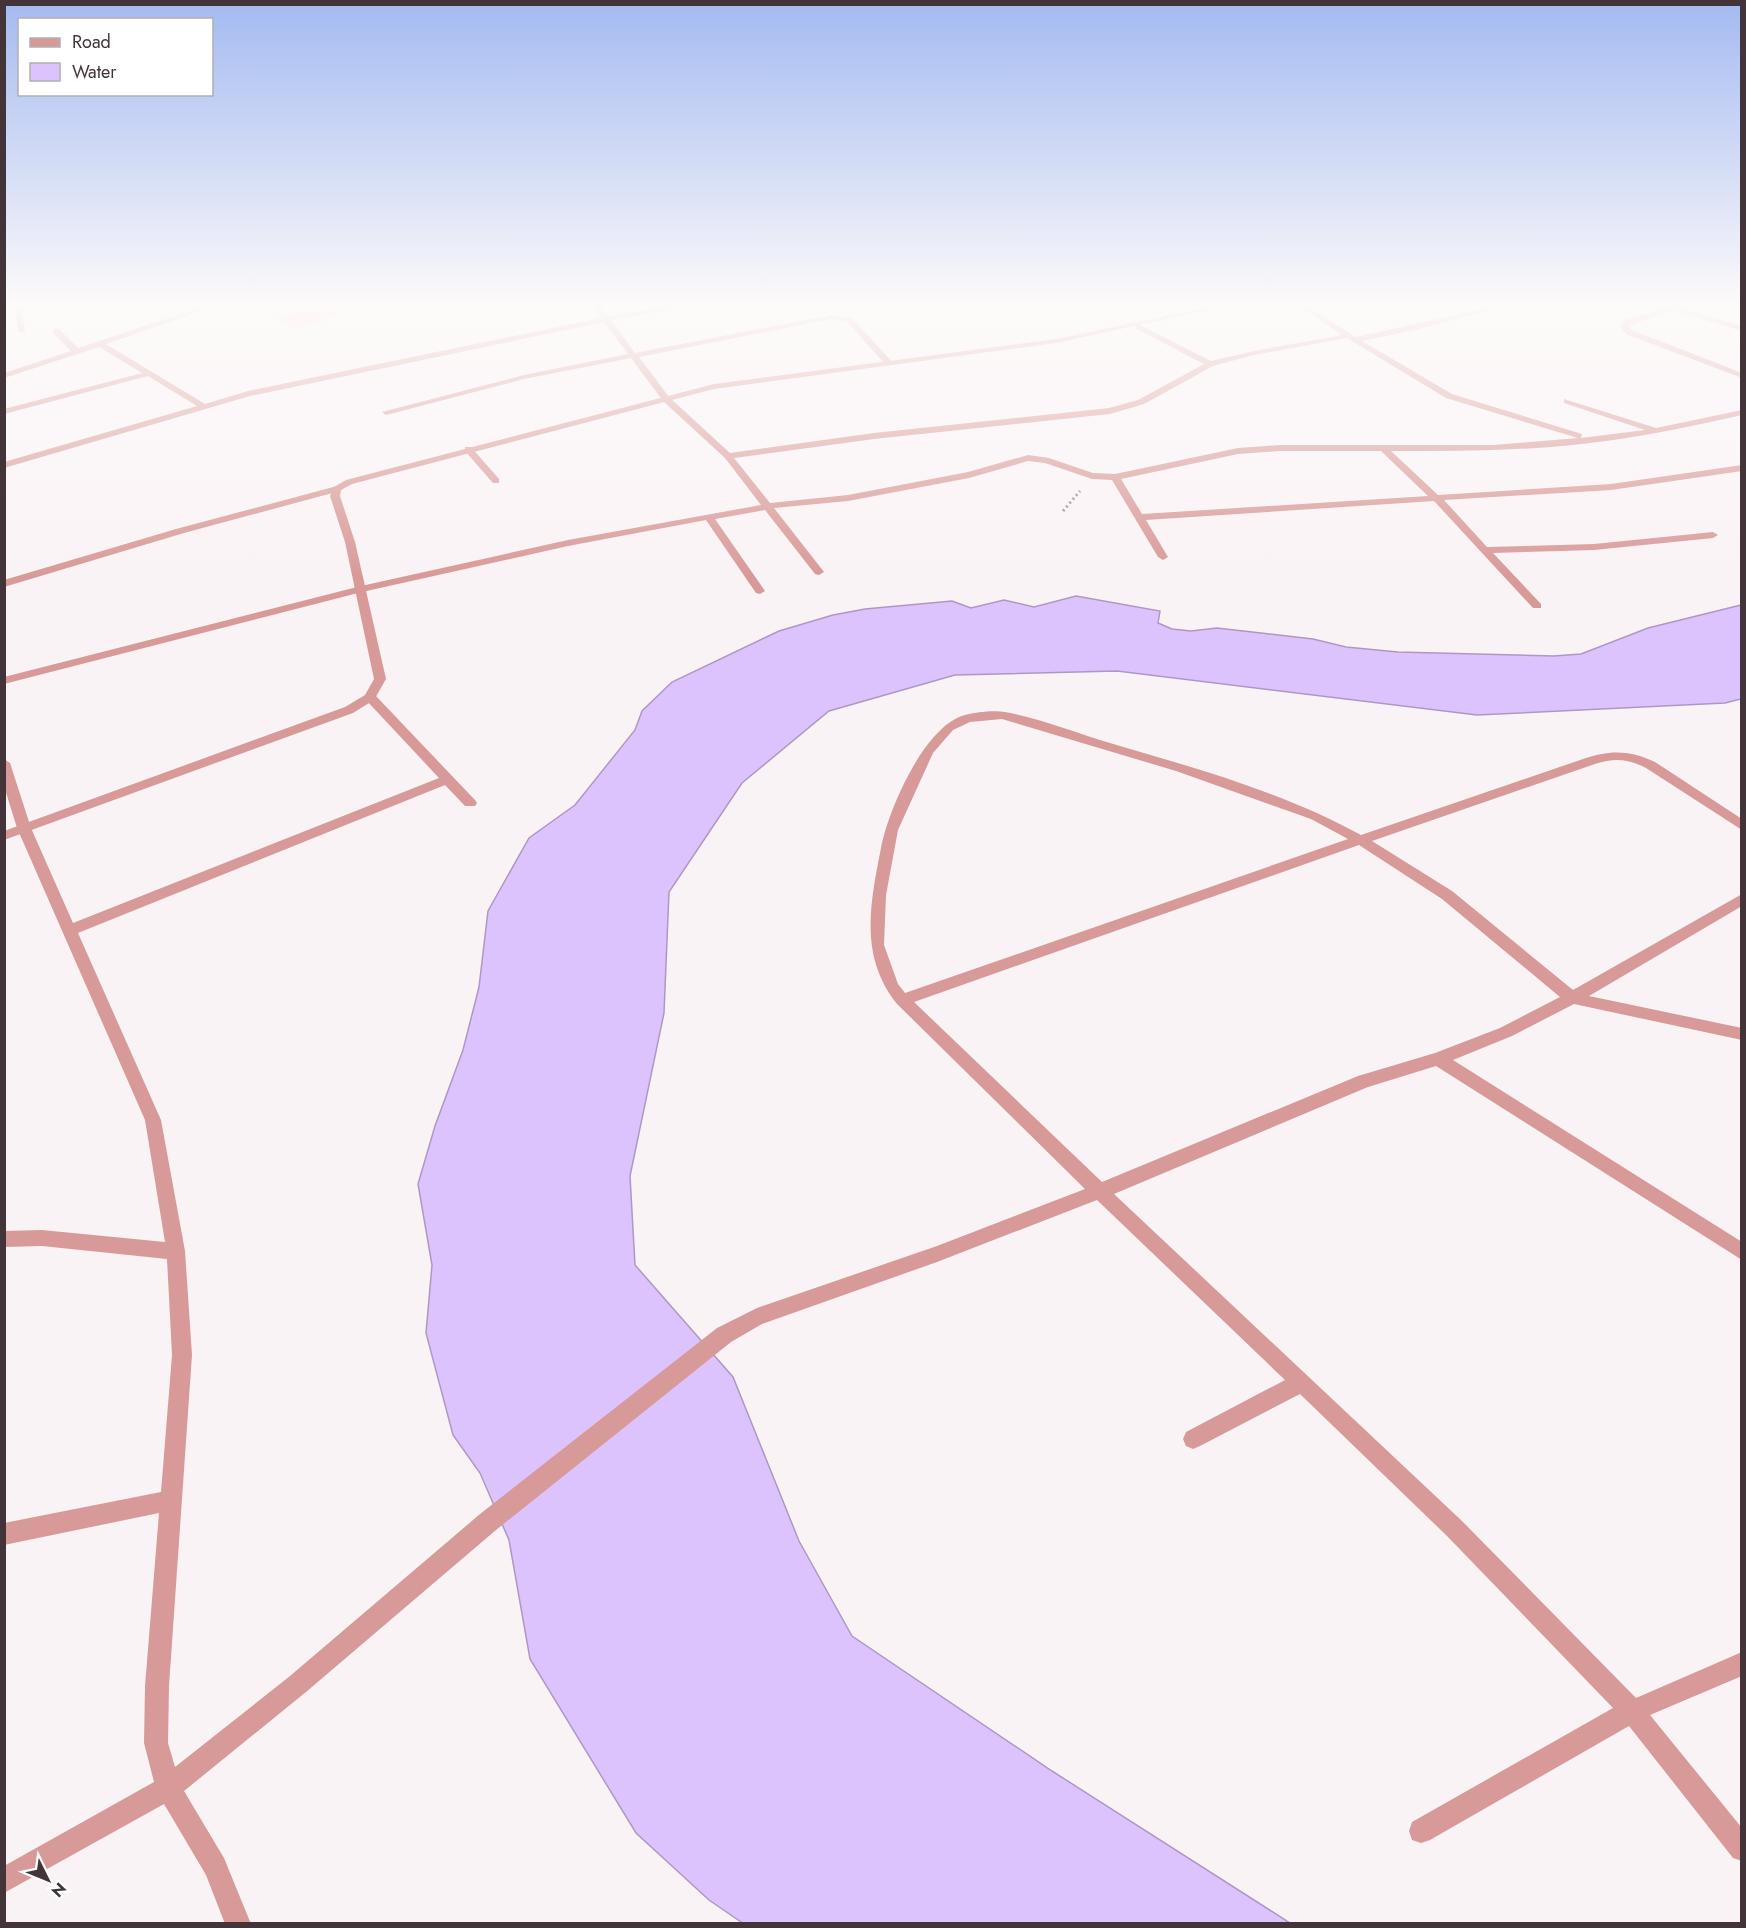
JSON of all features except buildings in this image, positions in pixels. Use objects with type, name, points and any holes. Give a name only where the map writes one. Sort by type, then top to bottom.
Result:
[{"type":"street","points":[[4,412],[61,397]]},
{"type":"street","points":[[186,397],[202,406]]},
{"type":"street","points":[[4,465],[202,406],[240,397]]},
{"type":"street","points":[[386,411],[443,397]]},
{"type":"street","points":[[4,584],[191,528],[337,489],[349,482],[468,449],[674,397]]},
{"type":"street","points":[[728,456],[873,436],[1110,411],[1150,397]]},
{"type":"street","points":[[1452,397],[1562,432],[1604,439]]},
{"type":"street","points":[[666,399],[728,456],[819,572]]},
{"type":"street","points":[[1567,401],[1656,431]]},
{"type":"street","points":[[4,681],[361,589],[568,543],[769,506],[848,498],[969,475],[1028,458],[1046,460],[1092,476],[1115,477],[1238,451],[1280,448],[1494,448],[1604,439],[1656,431],[1742,412]]},
{"type":"street","points":[[1383,448],[1436,498],[1537,606]]},
{"type":"street","points":[[468,449],[496,481]]},
{"type":"street","points":[[1141,517],[1611,487],[1742,468]]},
{"type":"street","points":[[1115,477],[1163,557]]},
{"type":"street","points":[[4,836],[349,710],[370,697],[380,679],[350,542],[335,496],[337,489]]},
{"type":"street","points":[[710,517],[760,591]]},
{"type":"street","points":[[1484,550],[1594,547],[1713,535]]},
{"type":"street","points":[[370,697],[470,803]]},
{"type":"street","points":[[1742,1034],[1572,998],[1447,895],[1360,840],[1316,816],[1181,768],[1003,715],[967,718],[949,727],[927,752],[891,830],[879,895],[877,945],[891,986],[902,1000],[1098,1192],[1302,1382],[1521,1592],[1632,1711],[1742,1849]]},
{"type":"street","points":[[902,1000],[1360,840],[1574,768],[1625,755],[1638,758],[1742,826]]},
{"type":"street","points":[[4,763],[24,828],[153,1120],[176,1251],[182,1355],[156,1709],[156,1743],[168,1788],[215,1867],[238,1923]]},
{"type":"street","points":[[70,930],[447,779]]},
{"type":"street","points":[[4,1880],[168,1788],[298,1684],[488,1522],[724,1335],[757,1317],[937,1254],[1098,1192],[1364,1081],[1438,1059],[1506,1032],[1572,998],[1742,899]]},
{"type":"street","points":[[1438,1059],[1742,1252]]},
{"type":"street","points":[[4,1239],[42,1238],[176,1251]]},
{"type":"street","points":[[1193,1439],[1302,1382]]},
{"type":"street","points":[[4,1534],[172,1500]]},
{"type":"street","points":[[1421,1831],[1632,1711],[1715,1677],[1742,1663]]},
{"type":"path","points":[[1062,511],[1092,476]]},
{"type":"water","points":[[1076,596],[1160,611],[1158,623],[1172,629],[1191,631],[1217,628],[1313,639],[1346,647],[1398,652],[1554,656],[1581,654],[1648,628],[1741,605],[1741,699],[1725,703],[1477,715],[1117,671],[955,675],[829,711],[742,783],[669,892],[664,1013],[630,1176],[635,1265],[733,1377],[799,1541],[852,1636],[1052,1771],[1290,1923],[744,1924],[709,1900],[636,1833],[530,1659],[509,1540],[480,1473],[453,1435],[426,1333],[432,1265],[418,1184],[435,1126],[463,1050],[479,987],[488,911],[529,838],[575,805],[635,730],[642,711],[672,682],[779,631],[833,615],[865,609],[952,601],[971,608],[1004,600],[1034,607]]}]
